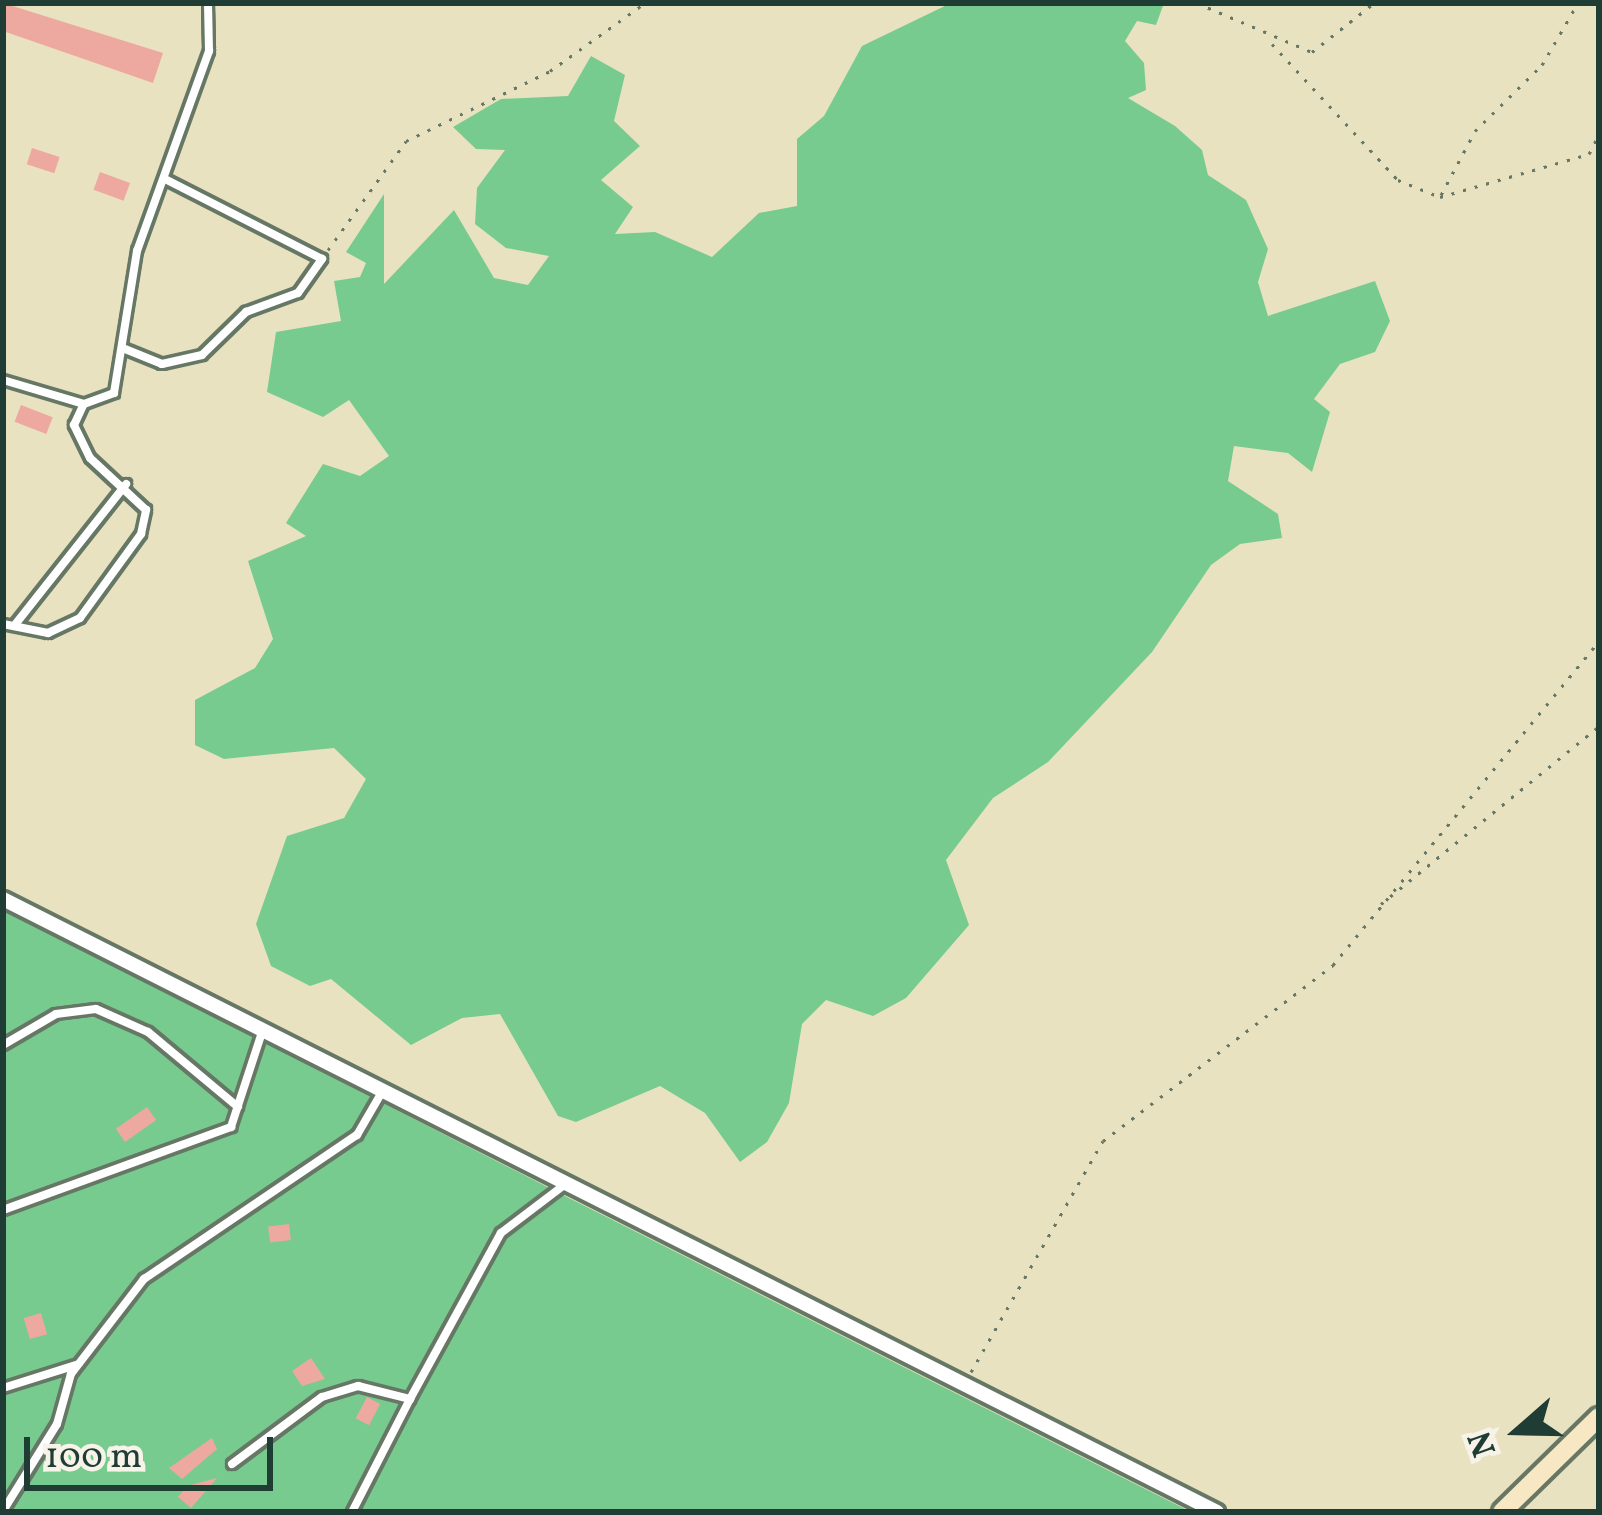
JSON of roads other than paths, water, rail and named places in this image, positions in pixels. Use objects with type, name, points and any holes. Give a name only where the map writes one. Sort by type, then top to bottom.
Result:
[{"type":"street","points":[[3,899],[563,1186],[1217,1512]]},
{"type":"street","points":[[1502,1512],[1599,1417]]},
{"type":"lane","points":[[3,380],[84,404],[114,393],[125,349],[137,251],[167,180],[209,51],[208,3]]},
{"type":"lane","points":[[125,349],[162,364],[202,355],[246,311],[298,293],[322,260],[167,180]]},
{"type":"lane","points":[[84,404],[74,425],[90,458],[126,484],[146,510],[133,553],[80,618],[48,633],[8,625],[126,484]]},
{"type":"lane","points":[[3,1045],[56,1014],[96,1009],[148,1032],[238,1107]]},
{"type":"lane","points":[[3,1210],[208,1141],[238,1107],[262,1030]]},
{"type":"lane","points":[[3,1511],[78,1364],[144,1279],[358,1135],[382,1092]]},
{"type":"lane","points":[[352,1512],[501,1233],[563,1186]]},
{"type":"lane","points":[[3,1388],[78,1364]]},
{"type":"lane","points":[[232,1464],[322,1397],[358,1386],[410,1400]]}]
